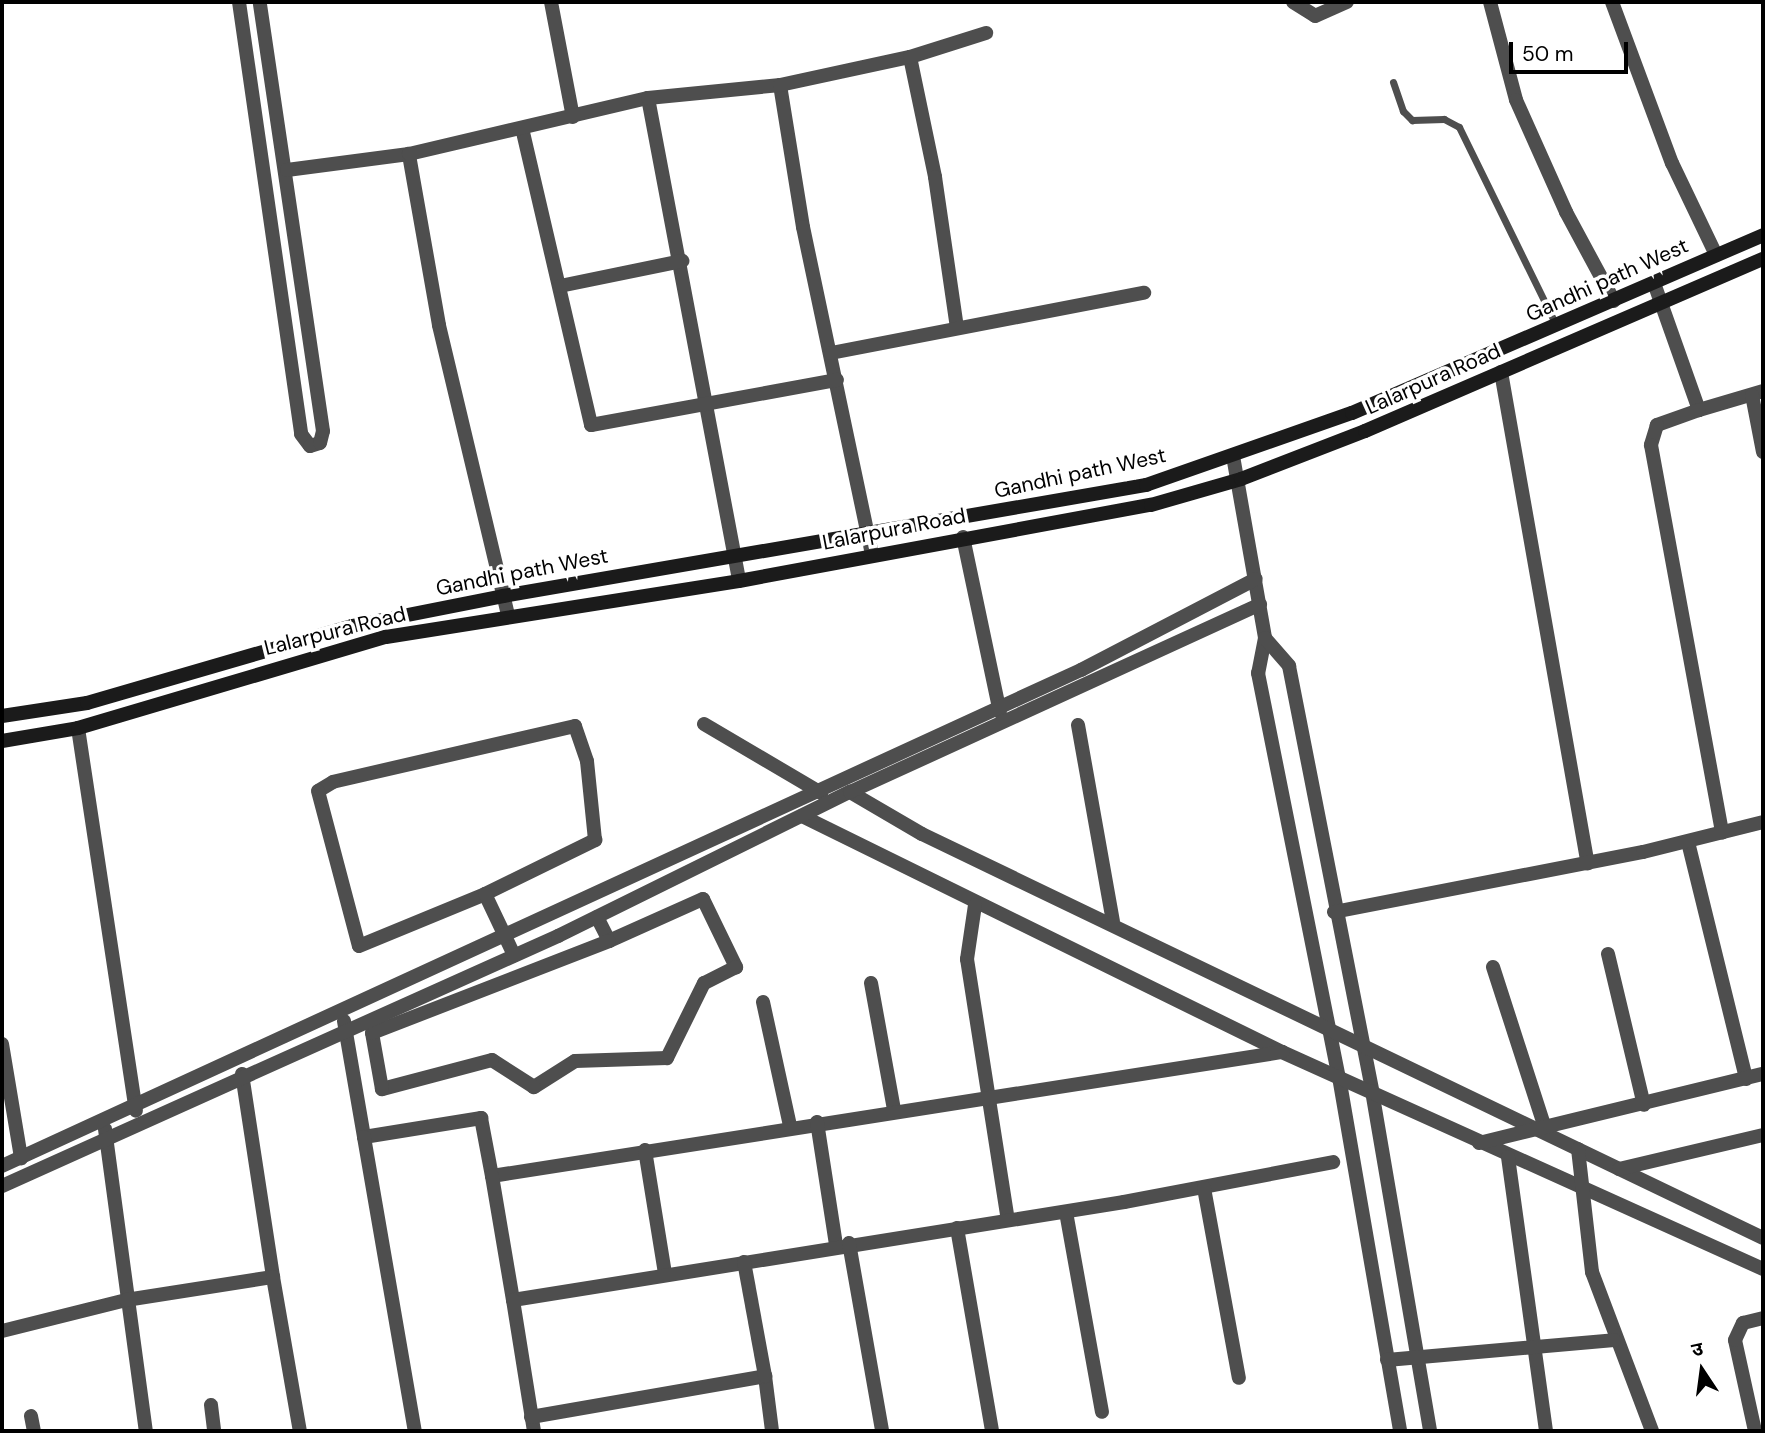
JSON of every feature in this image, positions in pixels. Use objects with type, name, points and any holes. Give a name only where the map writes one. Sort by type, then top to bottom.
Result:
[{"type":"street","points":[[239,2],[302,438],[310,446],[323,436],[290,188],[260,2]]},
{"type":"street","points":[[551,2],[573,117]]},
{"type":"street","points":[[1293,2],[1315,16],[1347,2]]},
{"type":"street","points":[[1490,2],[1516,100],[1566,212],[1614,301]]},
{"type":"street","points":[[1612,2],[1672,163],[1716,255]]},
{"type":"street","points":[[262,160],[286,163],[408,154],[648,99],[780,85],[910,57],[986,33]]},
{"type":"street","points":[[245,38],[266,36]]},
{"type":"street","points":[[910,57],[935,177],[957,327]]},
{"type":"street","points":[[780,85],[872,554]]},
{"type":"street","points":[[648,99],[682,261],[739,581]]},
{"type":"street","points":[[522,128],[591,425],[837,380]]},
{"type":"street","points":[[408,154],[439,325],[508,615]]},
{"type":"street","points":[[266,191],[290,188]]},
{"type":"street","name":"Gandhi path West","points":[[2,716],[87,703],[352,626],[735,553],[1146,485],[1352,413],[1763,235]]},
{"type":"street","name":"Lalarpura Road","points":[[2,741],[78,728],[386,637],[508,615],[739,581],[963,537],[1151,505],[1241,479],[1501,372],[1763,259]]},
{"type":"street","points":[[560,286],[682,261]]},
{"type":"street","points":[[1654,283],[1664,303],[1699,410]]},
{"type":"street","points":[[831,353],[1144,293]]},
{"type":"street","points":[[1501,372],[1588,863]]},
{"type":"street","points":[[1722,833],[1651,445],[1657,425],[1758,393],[1763,452]]},
{"type":"street","points":[[1233,456],[1241,479],[1265,638],[1258,673],[1339,1077],[1400,1431]]},
{"type":"street","points":[[963,537],[1002,723]]},
{"type":"street","points":[[2,1166],[999,704],[1081,670],[1256,579]]},
{"type":"street","points":[[2,1186],[243,1074],[514,956],[835,800],[1260,604]]},
{"type":"street","points":[[1265,638],[1289,666],[1334,912],[1372,1091],[1430,1431]]},
{"type":"street","points":[[704,724],[835,800]]},
{"type":"street","points":[[1078,725],[1113,921]]},
{"type":"street","points":[[575,726],[587,761],[595,840],[485,894],[368,947],[359,946],[318,791],[332,782],[575,726]]},
{"type":"street","points":[[78,728],[138,1123]]},
{"type":"street","points":[[850,793],[922,834],[1113,921],[1362,1046],[1538,1126],[1578,1149],[1763,1238]]},
{"type":"street","points":[[802,816],[975,905],[1282,1052],[1372,1091],[1508,1157],[1763,1269]]},
{"type":"street","points":[[1334,912],[1588,863],[1688,842],[1763,822]]},
{"type":"street","points":[[1688,842],[1746,1079]]},
{"type":"street","points":[[687,849],[697,868]]},
{"type":"street","points":[[485,894],[514,956]]},
{"type":"street","points":[[704,899],[736,967],[704,983],[667,1058],[575,1061],[534,1087],[492,1060],[382,1088],[372,1033],[609,941],[704,899]]},
{"type":"street","points":[[573,903],[609,941]]},
{"type":"street","points":[[975,905],[967,959],[1008,1220]]},
{"type":"street","points":[[1608,954],[1644,1105]]},
{"type":"street","points":[[1493,967],[1538,1126]]},
{"type":"street","points":[[871,983],[894,1110]]},
{"type":"street","points":[[764,1002],[790,1126]]},
{"type":"street","points":[[341,1009],[415,1431]]},
{"type":"street","points":[[2,1044],[21,1158]]},
{"type":"street","points":[[492,1176],[790,1126],[1282,1052]]},
{"type":"street","points":[[243,1074],[273,1277],[300,1431]]},
{"type":"street","points":[[1479,1143],[1538,1126],[1644,1105],[1763,1074]]},
{"type":"street","points":[[365,1137],[481,1118],[533,1424],[765,1376]]},
{"type":"street","points":[[104,1120],[126,1300],[146,1431]]},
{"type":"street","points":[[817,1122],[882,1431]]},
{"type":"street","points":[[1619,1169],[1763,1135]]},
{"type":"street","points":[[1578,1149],[1579,1189],[1592,1272],[1615,1340],[1652,1431]]},
{"type":"street","points":[[645,1150],[665,1274]]},
{"type":"street","points":[[1508,1157],[1537,1349],[1546,1431]]},
{"type":"street","points":[[513,1300],[843,1244],[1066,1212],[1333,1162]]},
{"type":"street","points":[[1204,1188],[1239,1378]]},
{"type":"street","points":[[1066,1212],[1102,1412]]},
{"type":"street","points":[[957,1228],[992,1431]]},
{"type":"street","points":[[744,1262],[772,1431]]},
{"type":"street","points":[[2,1331],[126,1300],[273,1277]]},
{"type":"street","points":[[1755,1431],[1735,1340],[1743,1323],[1763,1318]]},
{"type":"street","points":[[1387,1360],[1417,1355],[1537,1349],[1615,1340]]},
{"type":"street","points":[[211,1405],[214,1431]]},
{"type":"street","points":[[31,1416],[34,1431]]},
{"type":"lane","points":[[1393,82],[1403,111],[1412,120],[1444,119],[1459,127],[1556,326]]}]
